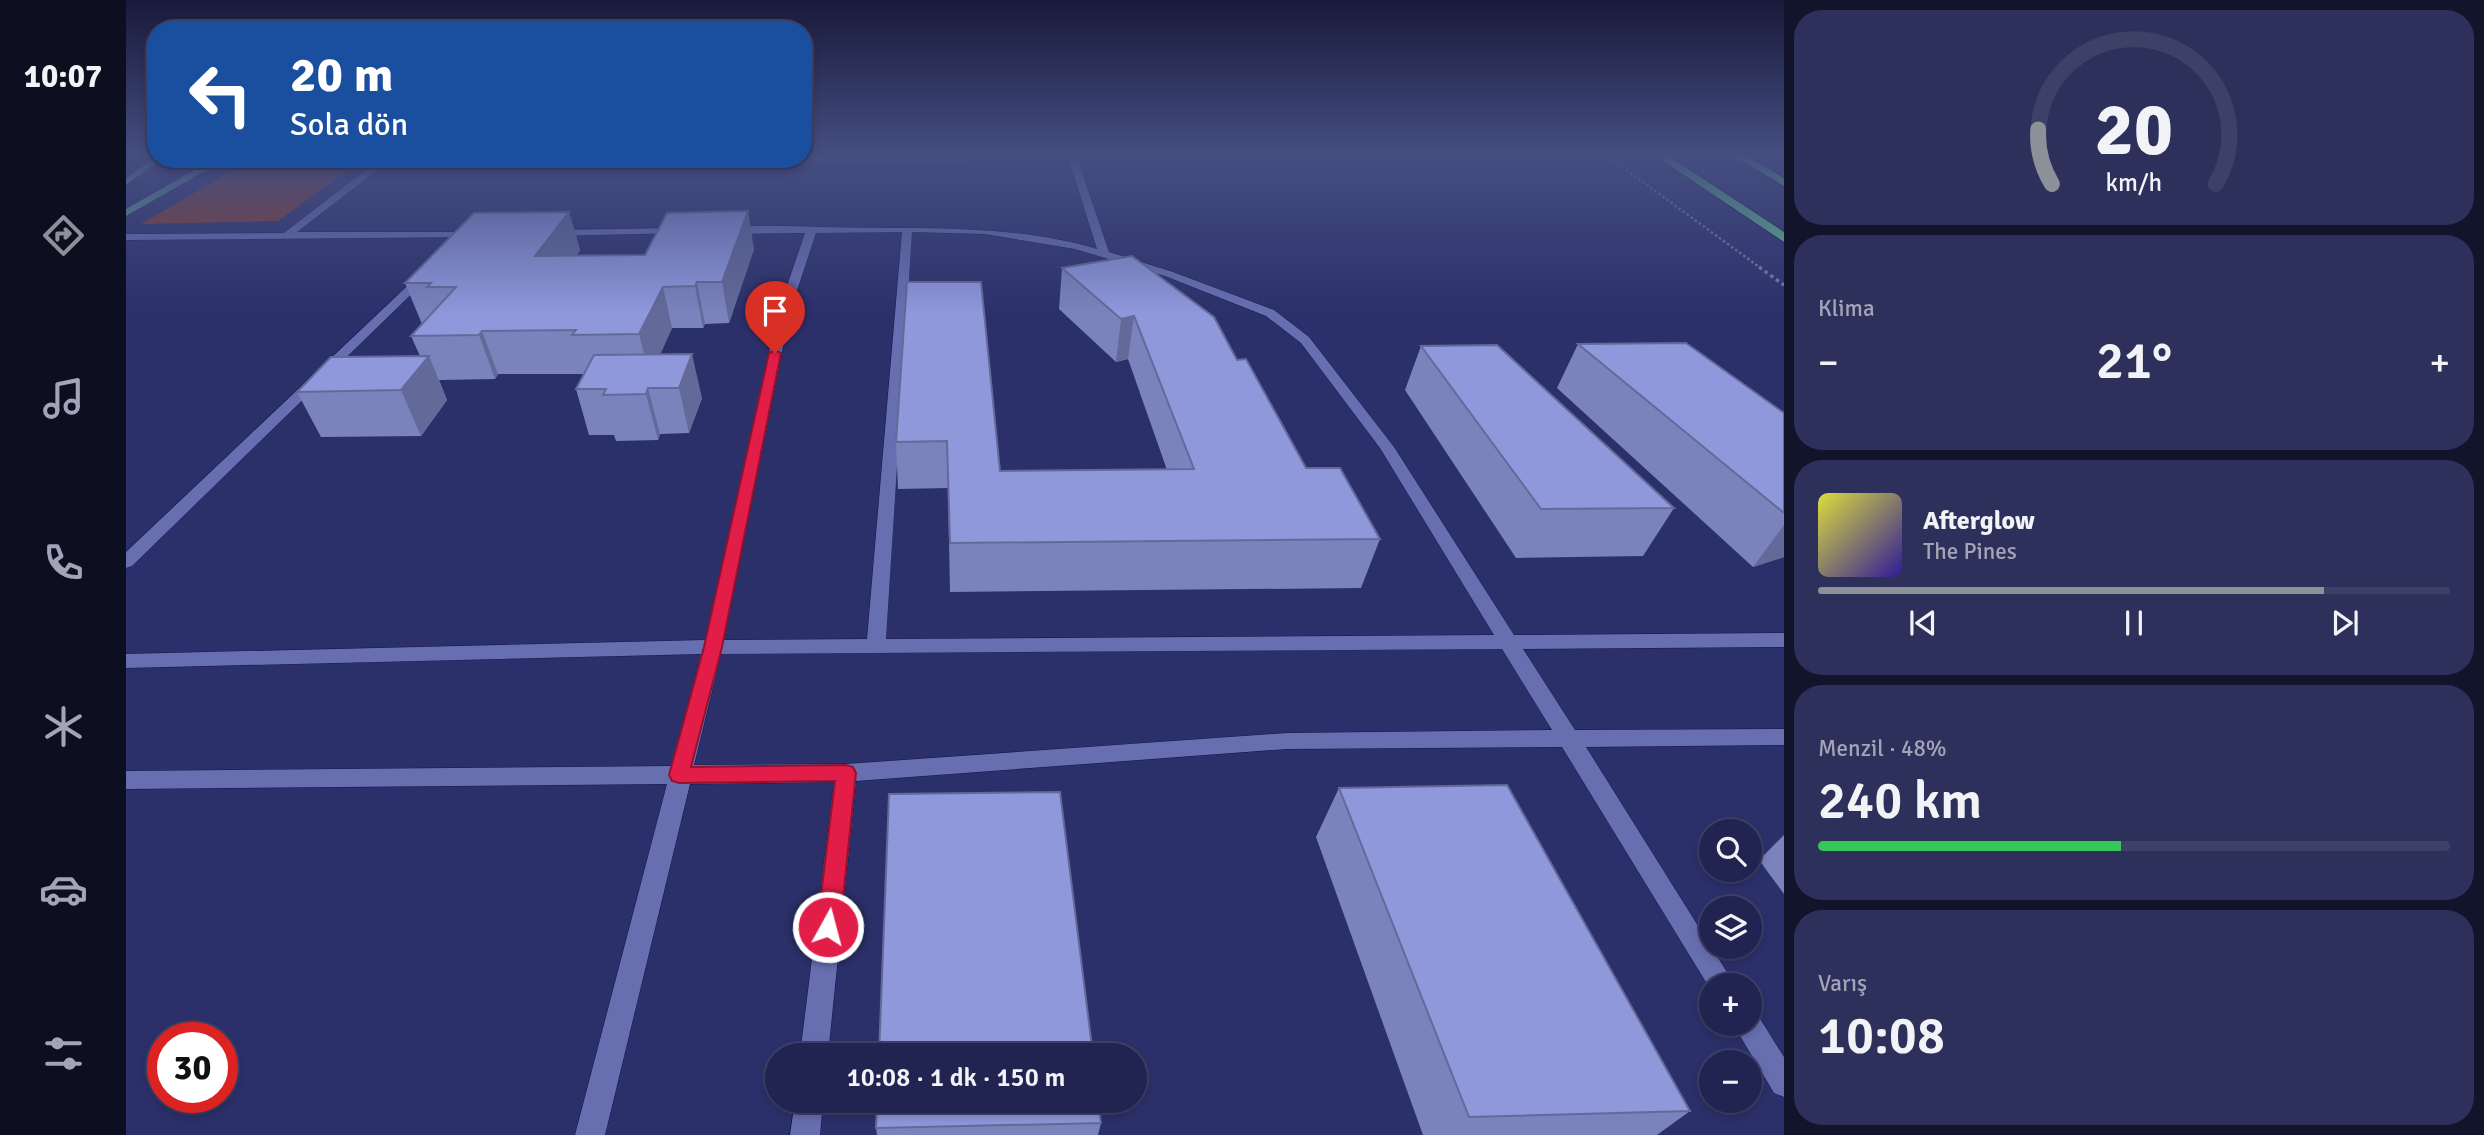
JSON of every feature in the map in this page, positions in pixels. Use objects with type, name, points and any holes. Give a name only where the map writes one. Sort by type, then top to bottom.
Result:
[{"type":"highway","points":[[1738,208],[1784,238]]},
{"type":"street","points":[[285,237],[323,208]]},
{"type":"street","points":[[1089,208],[1104,254]]},
{"type":"street","points":[[590,1135],[713,647],[784,312],[812,229]]},
{"type":"street","points":[[877,645],[907,229]]},
{"type":"street","points":[[540,233],[687,231]]},
{"type":"street","points":[[715,231],[985,231],[1076,246],[1104,254],[1169,274],[1270,313],[1306,340],[1387,447],[1714,973]]},
{"type":"street","points":[[126,562],[468,234]]},
{"type":"street","points":[[126,237],[490,234]]},
{"type":"street","points":[[126,661],[713,647],[1784,640]]},
{"type":"street","points":[[126,780],[846,773],[1287,741],[1784,737]]},
{"type":"street","points":[[815,1043],[846,773]]},
{"type":"street","points":[[1755,1036],[1784,1083]]},
{"type":"street","points":[[805,1135],[808,1113]]},
{"type":"path","points":[[1678,208],[1784,285]]},
{"type":"shaded area","points":[[168,208],[296,208],[278,221],[141,224]]},
{"type":"building","points":[[748,211],[722,282],[697,282],[695,286],[663,287],[639,334],[572,335],[576,330],[482,331],[479,335],[411,336],[456,287],[427,287],[431,283],[405,283],[474,213],[569,212],[535,256],[645,255],[667,213]]},
{"type":"building","points":[[1132,256],[1214,317],[1237,360],[1246,359],[1306,468],[1340,468],[1380,539],[950,543],[947,441],[896,442],[907,282],[981,282],[1000,471],[1194,469],[1134,316],[1121,319],[1062,268]]},
{"type":"building","points":[[1686,343],[1784,413],[1784,513],[1578,344]]},
{"type":"building","points":[[1497,345],[1674,508],[1541,509],[1421,346]]},
{"type":"building","points":[[692,354],[679,388],[648,388],[646,394],[603,395],[606,389],[576,389],[594,355]]},
{"type":"building","points":[[429,356],[401,390],[297,392],[331,357]]},
{"type":"building","points":[[1507,785],[1690,1111],[1469,1117],[1339,788]]},
{"type":"building","points":[[1060,792],[1091,1043],[879,1043],[889,794]]},
{"type":"building","points":[[877,1113],[1100,1113],[1101,1123],[876,1128]]},
{"type":"route","points":[[775,353],[713,647],[679,775],[846,773],[828,927]]}]
